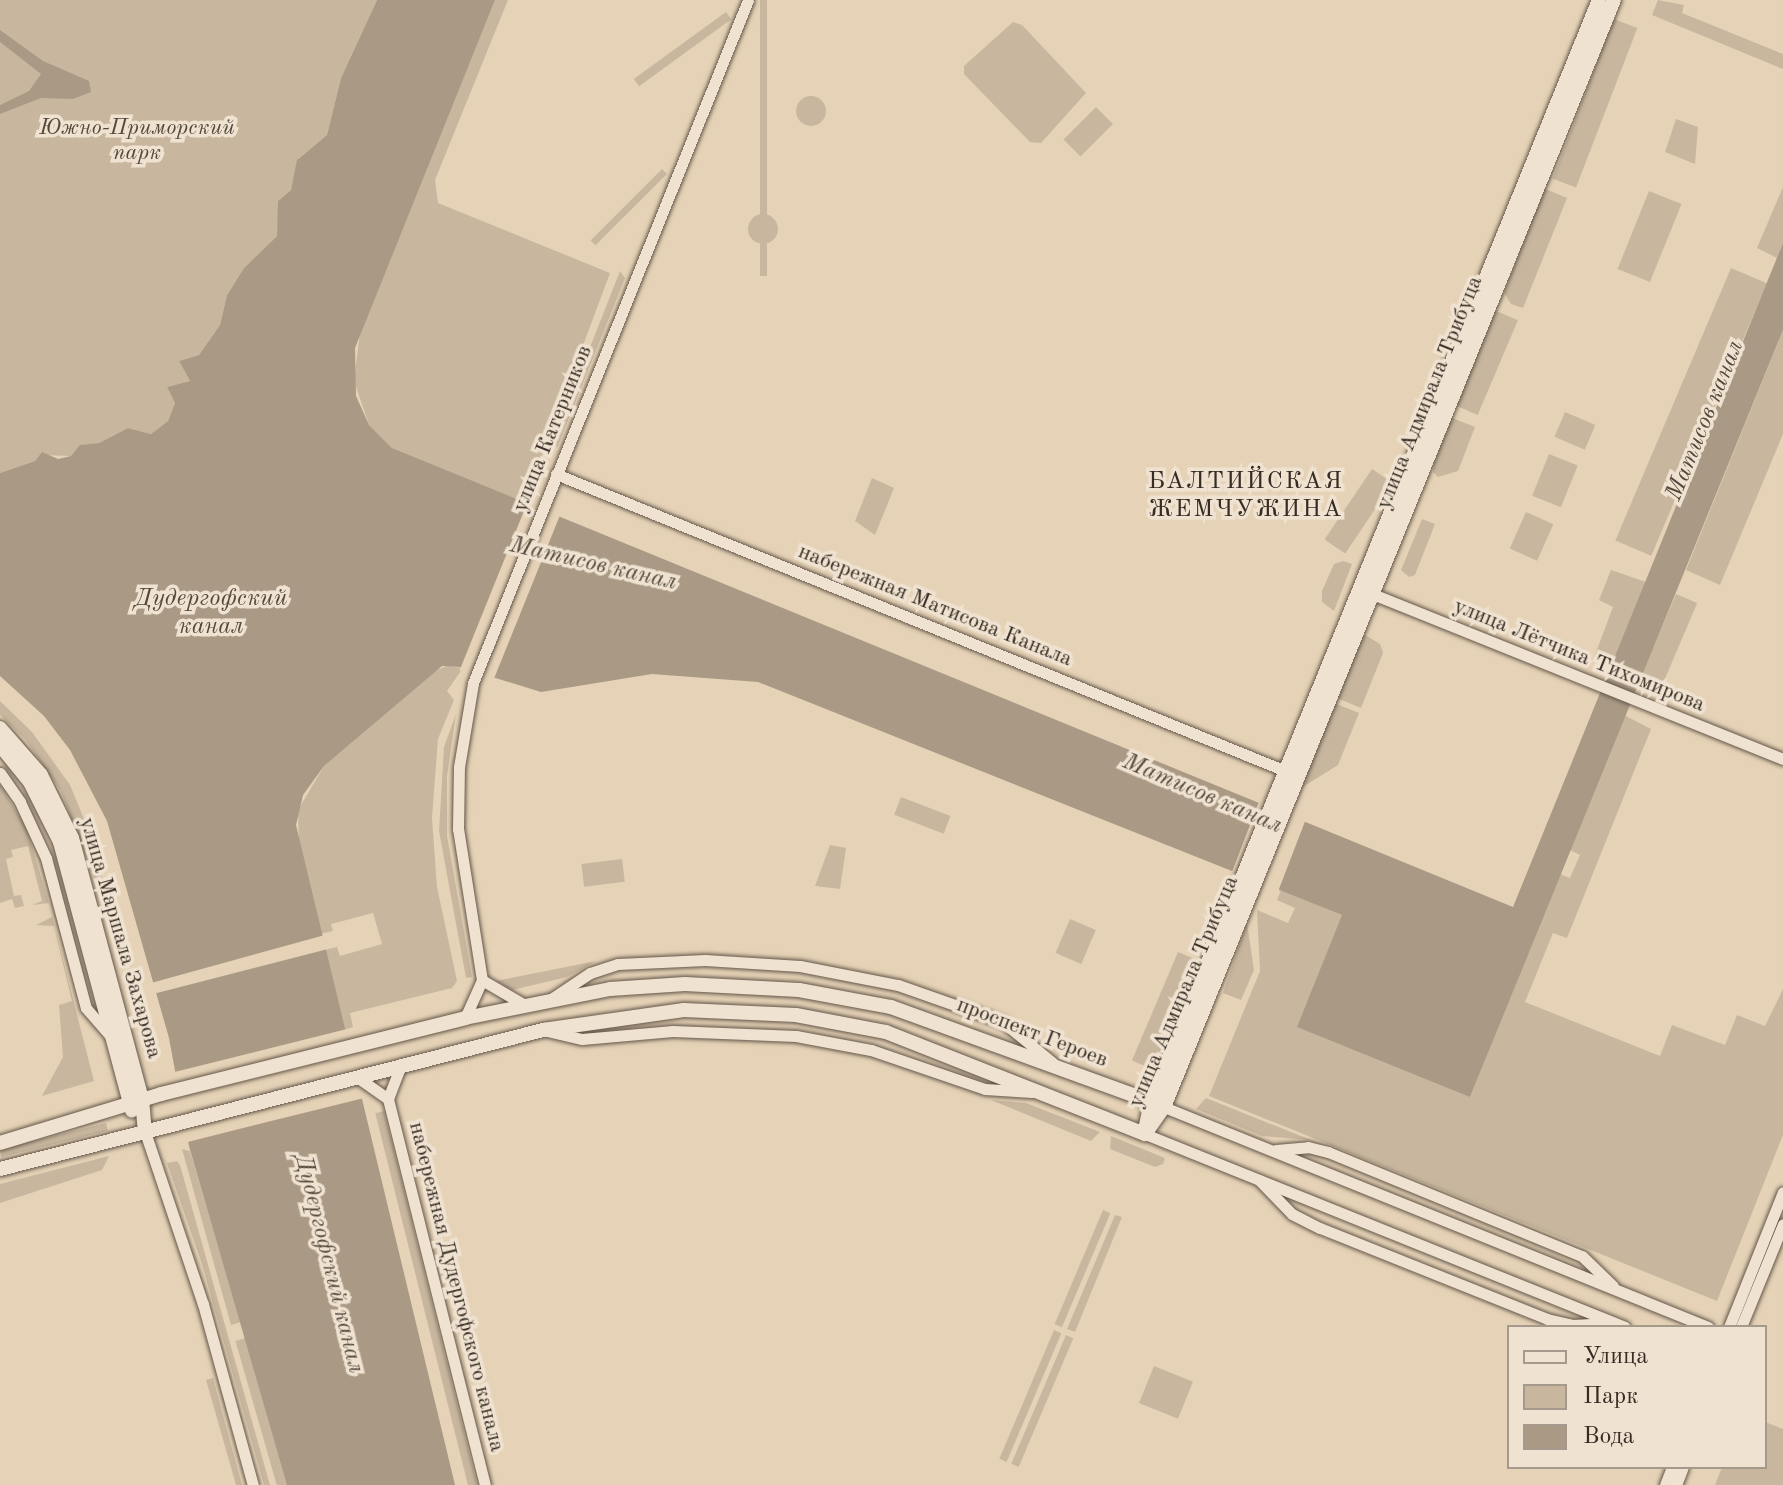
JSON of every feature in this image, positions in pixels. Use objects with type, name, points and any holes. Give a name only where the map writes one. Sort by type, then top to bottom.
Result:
[{"type":"street","name":"улица Катерников","points":[[482,980],[460,867],[457,817],[462,742],[473,683],[748,0]]},
{"type":"street","name":"улица Адмирала Трибуца","points":[[1145,1134],[1367,591],[1599,0]]},
{"type":"street","name":"улица Адмирала Трибуца","points":[[1367,591],[1614,0]]},
{"type":"street","name":"набережная Матисова Канала","points":[[556,474],[1293,774]]},
{"type":"street","name":"улица Лётчика Тихомирова","points":[[1367,591],[1783,759]]},
{"type":"street","name":"улица Маршала Захарова","points":[[0,728],[41,775],[72,838],[135,1101]]},
{"type":"street","name":"улица Маршала Захарова","points":[[0,745],[30,782],[60,842],[113,1039],[203,1304],[253,1485]]},
{"type":"street","points":[[0,773],[27,814],[46,858],[86,1008],[113,1039]]},
{"type":"street","points":[[550,999],[590,973],[618,964],[705,960],[800,966],[898,985],[1003,1022],[1053,1064]]},
{"type":"street","points":[[465,1018],[482,980],[525,1005]]},
{"type":"street","name":"проспект Героев","points":[[135,1101],[550,999],[685,984],[799,990],[891,1007],[1053,1064],[1703,1325]]},
{"type":"street","points":[[0,1169],[361,1080],[543,1030],[615,1016],[684,1010],[796,1015],[932,1046],[1039,1092],[1620,1325]]},
{"type":"street","points":[[543,1030],[582,1039],[673,1031],[796,1036],[882,1054],[985,1089],[1039,1092]]},
{"type":"street","name":"набережная Дудергофского канала","points":[[399,1070],[388,1099],[485,1485]]},
{"type":"street","name":"набережная Дудергофского канала","points":[[361,1080],[388,1099]]},
{"type":"street","points":[[0,1143],[135,1101]]},
{"type":"street","points":[[1271,1151],[1308,1147],[1328,1152],[1582,1256],[1616,1289]]},
{"type":"street","points":[[1258,1180],[1292,1214],[1320,1228],[1547,1319],[1573,1325],[1620,1325]]},
{"type":"street","points":[[1730,1325],[1783,1192]]},
{"type":"street","points":[[1742,1325],[1783,1224]]},
{"type":"green space","name":"Южно-Приморский парк","points":[[0,0],[377,0],[341,78],[327,135],[299,158],[291,190],[280,199],[277,236],[244,268],[227,295],[220,325],[199,355],[179,361],[190,381],[167,387],[175,403],[168,421],[151,434],[128,428],[99,443],[83,445],[71,456],[40,455],[35,461],[0,473]]},
{"type":"green space","points":[[495,0],[508,0],[435,180],[438,203],[610,273],[524,504],[392,448],[369,425],[354,381],[360,332]]},
{"type":"green space","points":[[760,0],[767,0],[767,276],[760,276]]},
{"type":"green space","points":[[1658,0],[1684,5],[1682,13],[1783,54],[1783,69],[1652,15]]},
{"type":"green space","points":[[726,12],[731,19],[639,86],[634,79]]},
{"type":"green space","points":[[1614,19],[1637,28],[1576,188],[1553,179]]},
{"type":"green space","points":[[1013,22],[1022,25],[1086,93],[1041,143],[1030,142],[964,74],[964,66]]},
{"type":"green space","points":[[811,96],[822,100],[826,111],[822,122],[811,126],[800,122],[796,111],[800,100]]},
{"type":"green space","points":[[1096,107],[1113,124],[1080,156],[1063,140]]},
{"type":"green space","points":[[1676,119],[1698,127],[1695,164],[1665,152]]},
{"type":"green space","points":[[662,169],[667,174],[596,245],[591,240]]},
{"type":"green space","points":[[1783,187],[1783,243],[1777,258],[1757,248]]},
{"type":"green space","points":[[1543,188],[1567,198],[1523,308],[1511,304],[1504,293]]},
{"type":"green space","points":[[1649,191],[1681,204],[1650,282],[1618,269]]},
{"type":"green space","points":[[763,214],[774,218],[778,229],[774,240],[763,244],[752,240],[748,229],[752,218]]},
{"type":"green space","points":[[1731,268],[1767,283],[1651,556],[1615,540]]},
{"type":"green space","points":[[620,271],[625,278],[557,448],[553,441]]},
{"type":"green space","points":[[1494,310],[1518,320],[1478,415],[1454,405]]},
{"type":"green space","points":[[1783,330],[1783,434],[1720,585],[1686,570]]},
{"type":"green space","points":[[1565,412],[1595,425],[1585,450],[1554,437]]},
{"type":"green space","points":[[1450,417],[1475,427],[1458,471],[1438,477],[1433,472],[1435,455]]},
{"type":"green space","points":[[1549,454],[1578,466],[1561,507],[1532,496]]},
{"type":"green space","points":[[1372,469],[1393,483],[1345,553],[1324,539]]},
{"type":"green space","points":[[872,478],[894,488],[875,535],[855,521]]},
{"type":"green space","points":[[1526,512],[1553,524],[1537,561],[1510,549]]},
{"type":"green space","points":[[1422,519],[1435,524],[1415,575],[1409,577],[1401,570]]},
{"type":"green space","points":[[1343,561],[1352,564],[1334,611],[1322,602],[1322,591],[1334,564]]},
{"type":"green space","points":[[1611,570],[1646,582],[1612,665],[1595,655],[1613,607],[1599,600]]},
{"type":"green space","points":[[1676,594],[1697,603],[1662,686],[1641,677]]},
{"type":"green space","points":[[1362,633],[1380,644],[1383,653],[1361,708],[1337,698]]},
{"type":"green space","points":[[447,666],[463,668],[447,691],[454,700],[438,739],[432,818],[437,887],[457,981],[452,988],[350,1013],[353,1027],[344,1030],[324,950],[337,947],[340,956],[382,944],[373,913],[331,924],[333,931],[320,934],[299,851],[298,810],[324,766],[434,671]]},
{"type":"green space","points":[[0,701],[32,732],[70,785],[96,848],[114,930],[61,791],[25,739],[0,715]]},
{"type":"green space","points":[[1334,703],[1359,713],[1338,765],[1301,788]]},
{"type":"green space","points":[[456,714],[447,776],[447,836],[472,977],[466,978],[439,831],[444,747]]},
{"type":"green space","points":[[1624,715],[1651,729],[1567,938],[1553,933],[1525,1002],[1660,1056],[1672,1025],[1725,1045],[1737,1015],[1765,1026],[1783,989],[1783,1135],[1717,1301],[1209,1096],[1260,971],[1257,910],[1288,923],[1295,908],[1277,900],[1281,890],[1342,915],[1470,1097],[1560,874],[1570,878],[1580,855],[1570,850]]},
{"type":"green space","points":[[0,785],[26,827],[49,903],[32,905],[42,901],[28,846],[11,850],[13,857],[6,859],[14,896],[21,895],[24,906],[15,908],[12,899],[0,903]]},
{"type":"green space","points":[[901,797],[950,816],[944,834],[894,815]]},
{"type":"green space","points":[[830,845],[846,848],[840,889],[815,886]]},
{"type":"green space","points":[[622,859],[625,882],[584,887],[581,864]]},
{"type":"green space","points":[[52,917],[94,1081],[42,1096],[63,1057],[59,1005],[72,1001],[54,926],[36,925]]},
{"type":"green space","points":[[1070,919],[1096,930],[1081,964],[1056,953]]},
{"type":"green space","points":[[1247,923],[1254,970],[1241,1000],[1223,993]]},
{"type":"green space","points":[[1178,952],[1199,961],[1153,1070],[1132,1061]]},
{"type":"green space","points":[[596,961],[567,977],[512,990],[496,981]]},
{"type":"green space","points":[[1206,1098],[1311,1140],[1262,1136],[1196,1109]]},
{"type":"green space","points":[[991,1100],[1026,1103],[1100,1132],[1091,1141]]},
{"type":"green space","points":[[384,1111],[477,1485],[468,1485],[375,1113]]},
{"type":"green space","points":[[106,1123],[108,1131],[1,1157],[0,1149]]},
{"type":"green space","points":[[1111,1136],[1165,1158],[1163,1164],[1155,1167],[1110,1149]]},
{"type":"green space","points":[[182,1149],[190,1151],[241,1322],[231,1325]]},
{"type":"green space","points":[[109,1156],[102,1170],[0,1203],[0,1184]]},
{"type":"green space","points":[[177,1161],[270,1485],[264,1485],[202,1264],[167,1163]]},
{"type":"green space","points":[[1103,1210],[1110,1213],[1062,1327],[1055,1324]]},
{"type":"green space","points":[[1115,1215],[1122,1217],[1075,1332],[1067,1329]]},
{"type":"green space","points":[[1054,1330],[1061,1333],[1007,1462],[999,1459]]},
{"type":"green space","points":[[1066,1335],[1073,1338],[1019,1467],[1011,1464]]},
{"type":"green space","points":[[246,1338],[288,1485],[277,1485],[235,1341]]},
{"type":"green space","points":[[1154,1366],[1193,1382],[1178,1419],[1139,1403]]},
{"type":"green space","points":[[213,1378],[242,1485],[236,1485],[206,1380]]},
{"type":"green space","points":[[1767,1423],[1783,1429],[1783,1485],[1715,1485],[1721,1469],[1767,1469]]},
{"type":"water","name":"Дудергофский канал","points":[[377,0],[495,0],[355,348],[356,396],[369,425],[392,448],[1513,907],[1783,243],[1783,330],[1470,1097],[1297,1027],[1342,915],[758,682],[652,674],[541,692],[460,667],[442,666],[324,766],[303,795],[296,825],[455,1485],[287,1485],[189,1146],[169,1038],[107,821],[70,750],[44,716],[0,676],[0,473],[35,461],[42,452],[58,459],[71,456],[80,445],[99,443],[128,428],[151,434],[168,421],[175,403],[167,387],[190,381],[179,361],[199,355],[220,325],[227,295],[244,268],[277,236],[278,201],[291,190],[297,160],[327,135],[341,78]]},
{"type":"water","points":[[0,30],[43,61],[89,81],[91,92],[73,99],[41,98],[0,114],[0,105],[29,91],[41,74],[0,42]]},
{"type":"pier","points":[[528,501],[560,514],[492,684],[459,671]]},
{"type":"pier","points":[[1260,799],[1307,817],[1278,893],[1231,875]]},
{"type":"pier","points":[[325,935],[328,949],[153,994],[151,983]]},
{"type":"pier","points":[[347,1029],[364,1098],[185,1143],[167,1074]]},
{"type":"district","name":"БАЛТИЙСКАЯ ЖЕМЧУЖИНА","points":[[1246,497]]},
{"type":"water label","name":"Матисов канал","points":[[1706,421]]},
{"type":"water label","name":"Матисов канал","points":[[593,565]]},
{"type":"water label","name":"Матисов канал","points":[[1202,795]]}]
